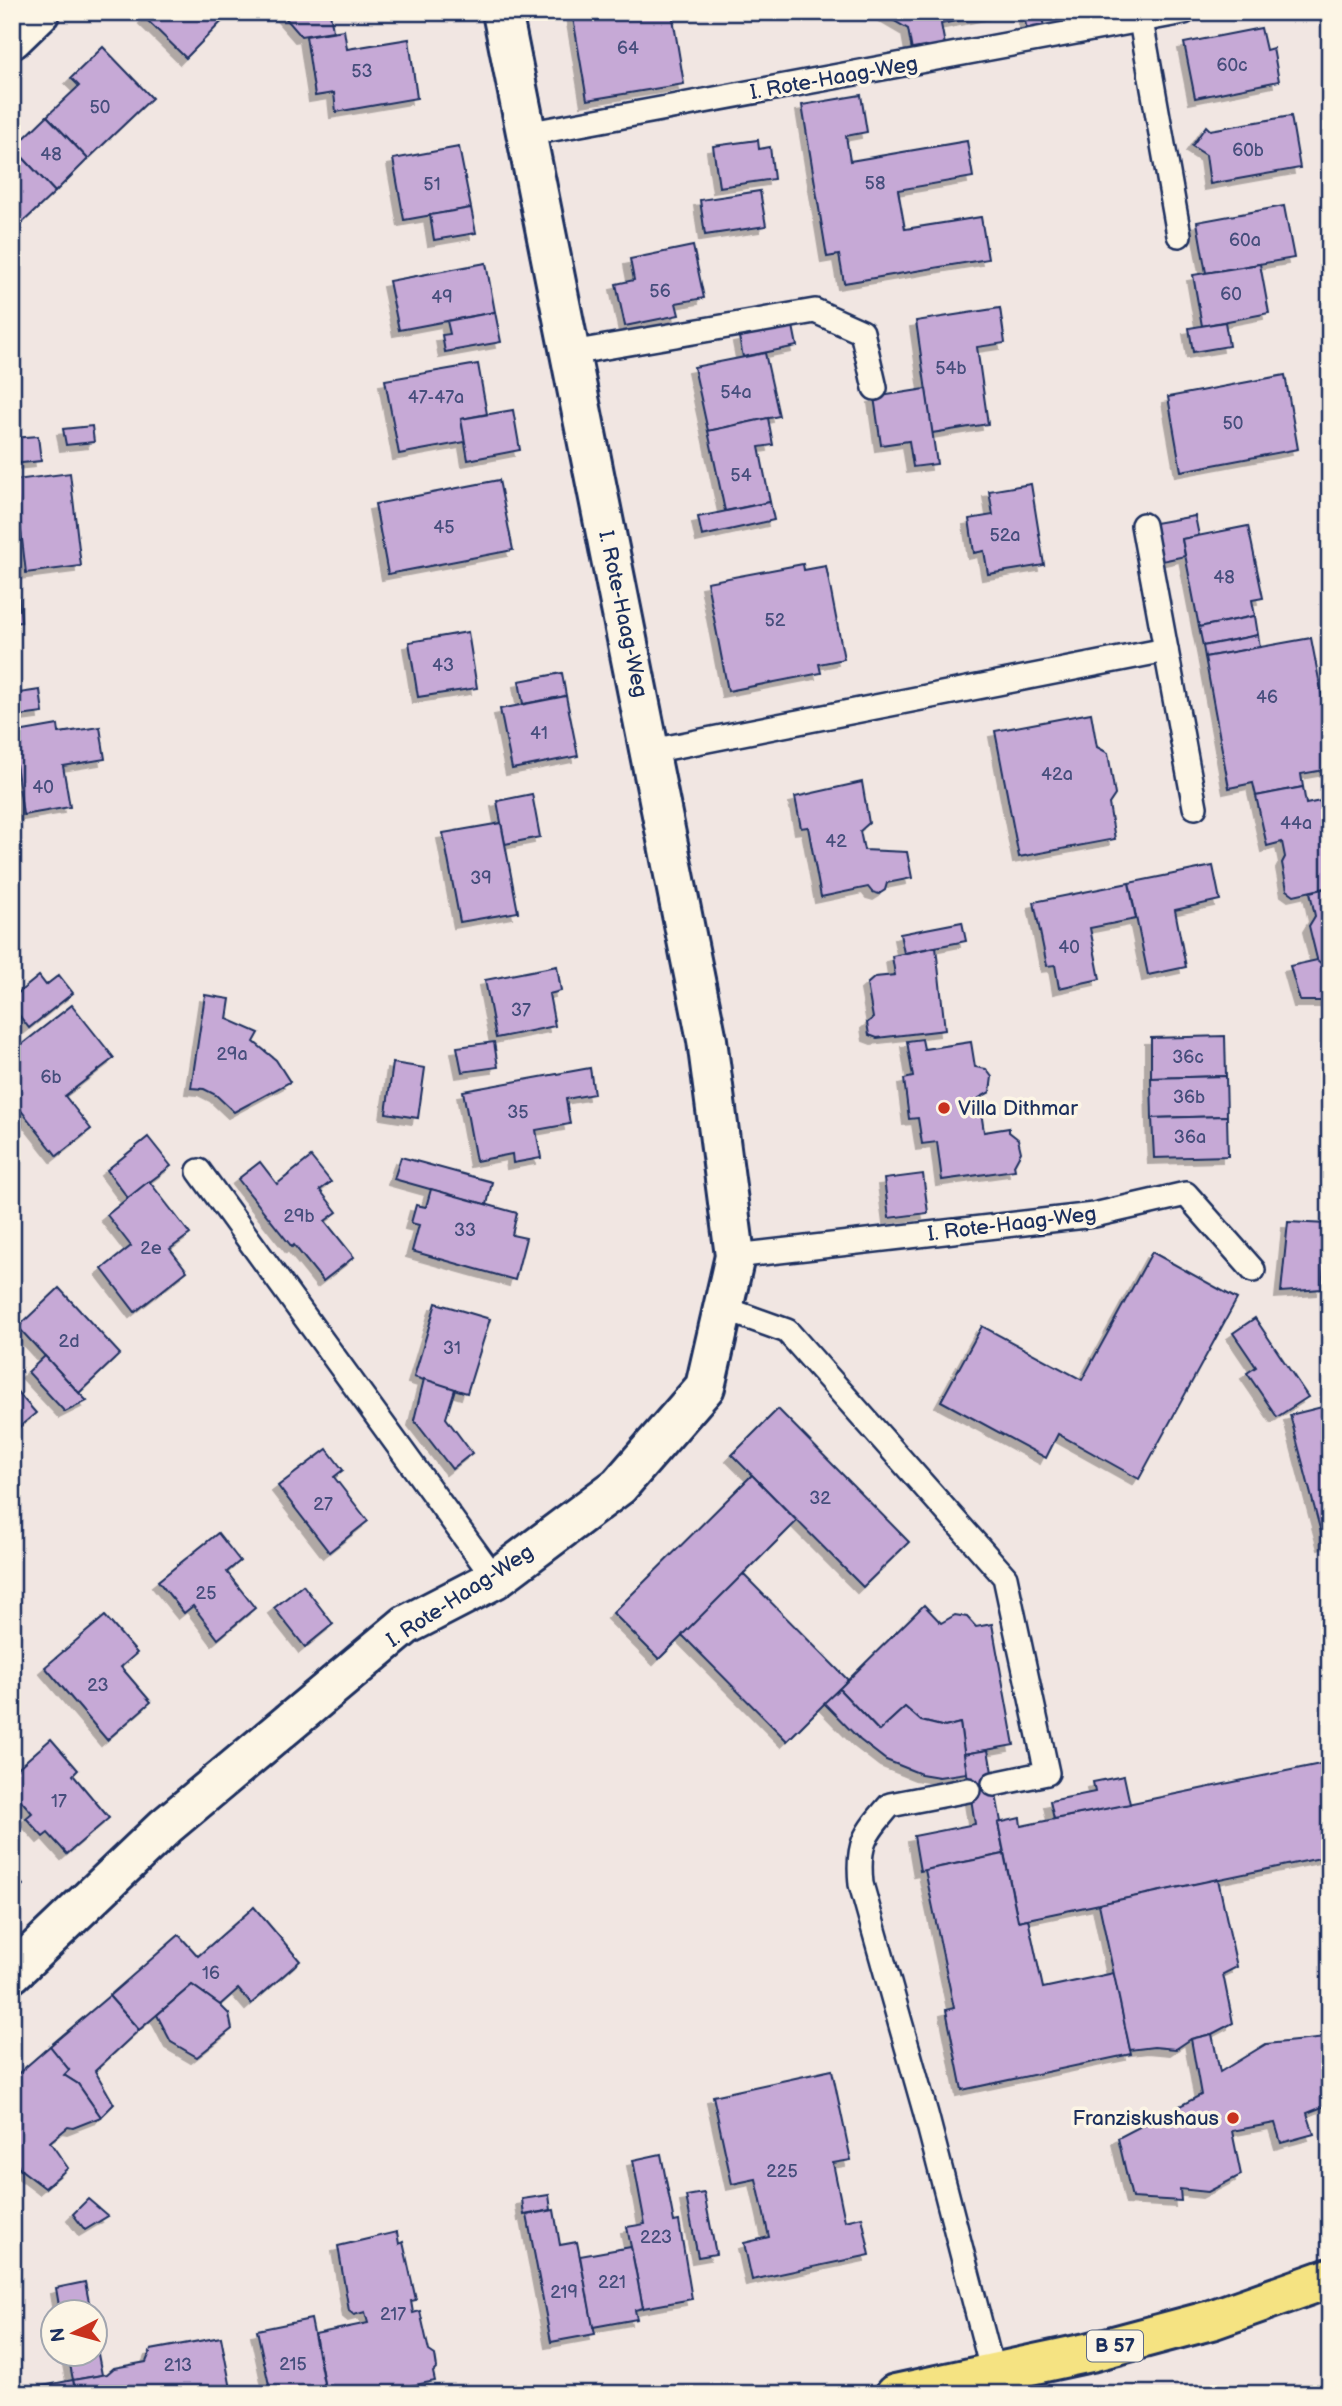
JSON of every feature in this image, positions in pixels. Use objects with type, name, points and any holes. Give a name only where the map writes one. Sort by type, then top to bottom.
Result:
[{"type":"main road","name":"B 57","points":[[894,2394],[1091,2352],[1210,2320],[1330,2278]]},
{"type":"street","points":[[12,39],[40,12]]},
{"type":"street","name":"I. Rote-Haag-Weg","points":[[12,1973],[166,1826],[406,1625],[495,1579],[620,1486],[705,1387],[735,1256],[707,1040],[502,12]]},
{"type":"lane","name":"I. Rote-Haag-Weg","points":[[526,134],[1184,12]]},
{"type":"lane","points":[[1141,21],[1180,234]]},
{"type":"lane","points":[[570,353],[815,311],[862,332],[875,388]]},
{"type":"lane","points":[[1143,525],[1195,807]]},
{"type":"lane","points":[[651,751],[1166,650]]},
{"type":"lane","points":[[199,1171],[495,1579]]},
{"type":"lane","name":"I. Rote-Haag-Weg","points":[[735,1256],[1094,1215],[1186,1194],[1253,1270]]},
{"type":"lane","points":[[723,1308],[787,1331],[1005,1577],[1047,1773],[994,1784]]},
{"type":"lane","points":[[968,1790],[890,1805],[864,1839],[859,1861],[861,1884],[926,2114],[993,2373]]},
{"type":"building","points":[[151,12],[231,12],[186,58],[145,18]]},
{"type":"building","points":[[330,12],[333,31],[301,36],[282,14]]},
{"type":"building","points":[[572,12],[672,12],[684,84],[587,100]]},
{"type":"building","points":[[879,12],[1001,12],[941,24],[945,45],[912,51],[908,29]]},
{"type":"building","points":[[1023,12],[1041,12],[1044,27],[1027,30]]},
{"type":"building","points":[[1261,28],[1266,50],[1273,48],[1279,81],[1195,98],[1184,43]]},
{"type":"building","points":[[344,30],[347,49],[409,39],[417,98],[336,112],[334,93],[315,96],[306,36]]},
{"type":"building","points":[[103,47],[152,98],[88,159],[47,116],[79,86],[71,78]]},
{"type":"building","points":[[861,95],[867,132],[846,136],[850,161],[967,141],[973,177],[898,190],[905,229],[981,217],[988,259],[844,283],[839,255],[827,257],[802,105]]},
{"type":"building","points":[[47,116],[88,159],[55,192],[14,148]]},
{"type":"building","points":[[1291,116],[1300,168],[1210,184],[1206,155],[1192,146],[1206,126],[1210,130]]},
{"type":"building","points":[[758,140],[759,149],[770,147],[774,179],[719,187],[713,146]]},
{"type":"building","points":[[459,147],[471,208],[404,220],[393,159]]},
{"type":"building","points":[[14,148],[55,192],[21,224],[12,214]]},
{"type":"building","points":[[760,191],[766,226],[705,235],[700,200]]},
{"type":"building","points":[[1284,206],[1294,258],[1206,273],[1197,222]]},
{"type":"building","points":[[471,208],[476,233],[434,240],[430,215]]},
{"type":"building","points":[[693,246],[704,298],[676,303],[679,315],[625,326],[616,284],[634,280],[630,259]]},
{"type":"building","points":[[486,263],[495,312],[399,330],[389,281]]},
{"type":"building","points":[[1260,264],[1269,313],[1202,326],[1193,275]]},
{"type":"building","points":[[1000,308],[1005,343],[977,347],[988,424],[932,433],[916,321]]},
{"type":"building","points":[[495,312],[501,342],[445,352],[442,335],[450,334],[447,321]]},
{"type":"building","points":[[1225,322],[1229,346],[1193,352],[1189,328]]},
{"type":"building","points":[[793,326],[797,346],[743,357],[739,337]]},
{"type":"building","points":[[765,353],[779,416],[708,431],[694,367]]},
{"type":"building","points":[[478,364],[487,414],[461,419],[465,442],[399,454],[385,380]]},
{"type":"building","points":[[1285,375],[1298,449],[1181,471],[1168,397]]},
{"type":"building","points":[[926,389],[937,464],[913,467],[909,441],[881,445],[874,397]]},
{"type":"building","points":[[513,410],[520,450],[468,460],[461,419]]},
{"type":"building","points":[[768,418],[773,445],[759,447],[770,502],[725,511],[708,431]]},
{"type":"building","points":[[92,426],[94,442],[66,445],[63,429]]},
{"type":"building","points":[[38,436],[41,461],[12,464],[12,438]]},
{"type":"building","points":[[70,473],[81,566],[26,573],[15,480]]},
{"type":"building","points":[[499,480],[513,550],[388,574],[375,504]]},
{"type":"building","points":[[1031,484],[1044,565],[988,574],[984,551],[974,553],[969,519],[993,515],[989,491]]},
{"type":"building","points":[[770,502],[774,520],[702,536],[698,517]]},
{"type":"building","points":[[1195,516],[1199,536],[1182,539],[1185,556],[1162,561],[1155,523]]},
{"type":"building","points":[[1248,526],[1263,598],[1252,600],[1255,616],[1199,627],[1182,539]]},
{"type":"building","points":[[803,564],[804,570],[826,566],[844,659],[819,664],[821,673],[728,691],[707,582]]},
{"type":"building","points":[[12,571],[17,571],[21,622],[12,623]]},
{"type":"building","points":[[1255,616],[1258,635],[1203,646],[1199,627]]},
{"type":"building","points":[[468,632],[477,688],[418,697],[409,642]]},
{"type":"building","points":[[1258,635],[1260,647],[1205,657],[1203,646]]},
{"type":"building","points":[[1311,638],[1330,737],[1330,769],[1301,774],[1303,787],[1256,796],[1253,783],[1229,788],[1205,657]]},
{"type":"building","points":[[562,673],[566,696],[523,704],[519,681]]},
{"type":"building","points":[[40,690],[43,713],[12,717],[12,694]]},
{"type":"building","points":[[566,696],[578,756],[512,769],[500,709]]},
{"type":"building","points":[[1091,713],[1097,747],[1108,753],[1115,795],[1109,804],[1115,839],[1019,857],[995,731]]},
{"type":"building","points":[[58,725],[59,733],[100,727],[105,759],[63,766],[70,807],[23,815],[12,733]]},
{"type":"building","points":[[862,782],[869,823],[860,831],[864,850],[907,852],[912,878],[887,883],[885,890],[879,894],[868,887],[821,897],[808,827],[801,828],[795,797]]},
{"type":"building","points":[[1303,787],[1306,804],[1330,799],[1330,887],[1294,895],[1287,890],[1282,863],[1285,857],[1282,842],[1267,846],[1256,796]]},
{"type":"building","points":[[532,794],[540,837],[505,844],[497,801]]},
{"type":"building","points":[[501,823],[518,912],[460,922],[443,833]]},
{"type":"building","points":[[1213,866],[1220,900],[1175,910],[1186,967],[1148,975],[1129,883]]},
{"type":"building","points":[[1129,883],[1136,919],[1090,928],[1100,979],[1059,988],[1055,965],[1047,966],[1034,902]]},
{"type":"building","points":[[1330,887],[1330,968],[1327,968],[1318,963],[1309,926],[1315,916],[1310,892]]},
{"type":"building","points":[[962,922],[966,941],[904,953],[900,934]]},
{"type":"building","points":[[936,947],[945,1030],[877,1038],[869,1035],[867,1023],[873,1018],[867,984],[875,977],[895,975],[892,956]]},
{"type":"building","points":[[1317,960],[1327,968],[1330,1001],[1300,1001],[1290,966]]},
{"type":"building","points":[[557,966],[561,991],[549,994],[555,1026],[496,1038],[485,980]]},
{"type":"building","points":[[59,975],[73,993],[29,1028],[12,1006],[12,998],[39,976],[46,985]]},
{"type":"building","points":[[205,995],[230,999],[227,1019],[259,1033],[254,1042],[276,1060],[290,1082],[234,1112],[216,1095],[204,1089],[191,1088]]},
{"type":"building","points":[[72,1005],[114,1058],[65,1096],[91,1129],[57,1156],[12,1099],[12,1052]]},
{"type":"building","points":[[1225,1036],[1226,1076],[1151,1078],[1151,1038]]},
{"type":"building","name":"Villa Dithmar","points":[[922,1039],[924,1049],[971,1042],[975,1067],[986,1069],[992,1077],[990,1092],[979,1098],[984,1132],[1009,1128],[1009,1132],[1018,1139],[1021,1152],[1014,1165],[1015,1170],[942,1180],[937,1142],[922,1144],[918,1118],[909,1119],[904,1079],[913,1077],[907,1041]]},
{"type":"building","points":[[494,1042],[498,1067],[462,1072],[457,1047]]},
{"type":"building","points":[[393,1063],[425,1068],[418,1118],[386,1113]]},
{"type":"building","points":[[590,1068],[594,1094],[566,1099],[570,1124],[536,1130],[541,1158],[513,1163],[512,1154],[476,1161],[463,1091]]},
{"type":"building","points":[[1226,1076],[1227,1116],[1152,1118],[1151,1078]]},
{"type":"building","points":[[1227,1116],[1228,1156],[1154,1158],[1152,1118]]},
{"type":"building","points":[[148,1137],[171,1166],[128,1198],[107,1170]]},
{"type":"building","points":[[311,1157],[331,1182],[320,1190],[337,1212],[325,1221],[354,1257],[323,1281],[238,1179],[260,1162],[277,1184]]},
{"type":"building","points":[[401,1157],[492,1182],[487,1205],[394,1179]]},
{"type":"building","points":[[923,1174],[928,1213],[889,1218],[884,1179]]},
{"type":"building","points":[[149,1181],[190,1234],[170,1249],[187,1271],[135,1312],[102,1269],[131,1246],[107,1215]]},
{"type":"building","points":[[431,1189],[517,1213],[512,1235],[526,1238],[515,1280],[412,1251],[419,1225],[411,1223],[416,1205],[426,1207]]},
{"type":"building","points":[[1288,1222],[1327,1224],[1322,1289],[1281,1292]]},
{"type":"building","points":[[1152,1252],[1237,1299],[1139,1479],[1058,1434],[1046,1458],[941,1401],[982,1326],[1082,1380]]},
{"type":"building","points":[[59,1288],[120,1354],[79,1393],[18,1327]]},
{"type":"building","points":[[436,1303],[490,1319],[467,1393],[414,1377]]},
{"type":"building","points":[[1255,1318],[1308,1397],[1277,1417],[1247,1373],[1256,1367],[1233,1333]]},
{"type":"building","points":[[45,1356],[87,1401],[65,1412],[28,1372]]},
{"type":"building","points":[[424,1379],[455,1389],[446,1418],[472,1453],[452,1469],[414,1420]]},
{"type":"building","points":[[12,1386],[36,1413],[12,1433]]},
{"type":"building","points":[[1330,1405],[1330,1542],[1324,1544],[1290,1415]]},
{"type":"building","points":[[778,1409],[909,1542],[863,1587],[732,1455]]},
{"type":"building","points":[[327,1449],[343,1470],[334,1477],[368,1521],[329,1552],[278,1486]]},
{"type":"building","points":[[752,1475],[797,1521],[659,1659],[613,1613]]},
{"type":"building","points":[[218,1533],[240,1561],[227,1572],[255,1608],[218,1639],[193,1606],[184,1613],[158,1581]]},
{"type":"building","points":[[743,1574],[848,1680],[787,1741],[682,1635]]},
{"type":"building","points":[[303,1585],[333,1624],[305,1647],[274,1608]]},
{"type":"building","points":[[924,1605],[941,1623],[955,1615],[967,1617],[976,1627],[992,1624],[1014,1745],[964,1754],[960,1723],[945,1727],[921,1721],[905,1707],[879,1731],[839,1689]]},
{"type":"building","points":[[105,1616],[137,1653],[121,1667],[151,1702],[107,1740],[45,1667]]},
{"type":"building","points":[[839,1689],[879,1731],[905,1707],[921,1721],[945,1727],[960,1723],[967,1773],[939,1777],[921,1774],[886,1760],[860,1740],[824,1703]]},
{"type":"building","points":[[51,1739],[78,1770],[73,1775],[109,1818],[67,1854],[48,1833],[43,1837],[26,1818],[32,1813],[12,1790],[12,1773]]},
{"type":"building","points":[[988,1750],[1004,1854],[920,1871],[914,1836],[975,1824],[964,1754]]},
{"type":"building","points":[[1330,1762],[1330,1856],[1018,1921],[998,1823],[1020,1818],[1021,1826]]},
{"type":"building","points":[[1124,1776],[1130,1804],[1054,1819],[1050,1801],[1095,1792],[1093,1782]]},
{"type":"building","points":[[1004,1854],[1018,1921],[1028,1919],[1043,1988],[1114,1973],[1131,2054],[962,2090],[946,2010],[954,2008],[925,1870]]},
{"type":"building","points":[[12,1872],[23,1885],[12,1895]]},
{"type":"building","points":[[1218,1879],[1237,1967],[1223,1974],[1233,2023],[1212,2034],[1191,2039],[1176,2049],[1154,2047],[1130,2050],[1099,1904]]},
{"type":"building","points":[[254,1907],[300,1961],[251,2004],[238,1989],[220,2005],[192,1985],[139,2030],[109,1996],[179,1935],[198,1956]]},
{"type":"building","points":[[192,1985],[229,2014],[232,2029],[197,2057],[171,2042],[157,2015]]},
{"type":"building","points":[[109,1996],[139,2030],[95,2071],[114,2104],[101,2117],[78,2084],[64,2075],[69,2070],[50,2046]]},
{"type":"building","name":"Franziskushaus","points":[[1212,2034],[1220,2072],[1266,2044],[1326,2038],[1330,2046],[1330,2104],[1307,2113],[1314,2134],[1281,2143],[1275,2123],[1232,2131],[1241,2175],[1208,2192],[1180,2189],[1181,2201],[1132,2198],[1118,2138],[1201,2095],[1191,2039]]},
{"type":"building","points":[[50,2046],[69,2070],[64,2075],[78,2084],[101,2117],[73,2128],[68,2127],[50,2142],[68,2168],[45,2188],[20,2169],[12,2155],[12,2079]]},
{"type":"building","points":[[832,2070],[851,2160],[833,2163],[845,2221],[862,2217],[870,2255],[752,2280],[744,2243],[769,2237],[756,2179],[732,2184],[713,2096]]},
{"type":"building","points":[[661,2154],[674,2222],[679,2221],[692,2299],[643,2308],[627,2227],[645,2224],[633,2160]]},
{"type":"building","points":[[704,2193],[716,2254],[698,2257],[686,2196]]},
{"type":"building","points":[[549,2195],[551,2210],[524,2215],[522,2199]]},
{"type":"building","points":[[88,2199],[108,2216],[85,2230],[73,2214]]},
{"type":"building","points":[[554,2210],[560,2245],[577,2242],[595,2334],[551,2342],[527,2215]]},
{"type":"building","points":[[397,2232],[399,2244],[403,2242],[416,2300],[411,2301],[413,2313],[420,2311],[429,2351],[435,2355],[435,2381],[400,2388],[400,2394],[326,2394],[315,2334],[368,2323],[365,2312],[354,2315],[349,2311],[338,2246]]},
{"type":"building","points":[[631,2247],[643,2308],[635,2310],[637,2319],[593,2327],[580,2256]]},
{"type":"building","points":[[85,2282],[88,2298],[58,2298],[56,2288]]},
{"type":"building","points":[[311,2319],[326,2394],[271,2394],[257,2330]]},
{"type":"building","points":[[221,2337],[232,2394],[76,2394],[73,2380],[107,2374],[114,2368],[146,2362],[151,2350]]},
{"type":"building","points":[[71,2368],[101,2368],[102,2375],[73,2380]]},
{"type":"building","points":[[73,2380],[76,2394],[12,2394],[12,2392]]},
{"type":"place","name":"Villa Dithmar","points":[[944,1108]]},
{"type":"place","name":"Franziskushaus","points":[[1233,2118]]}]
